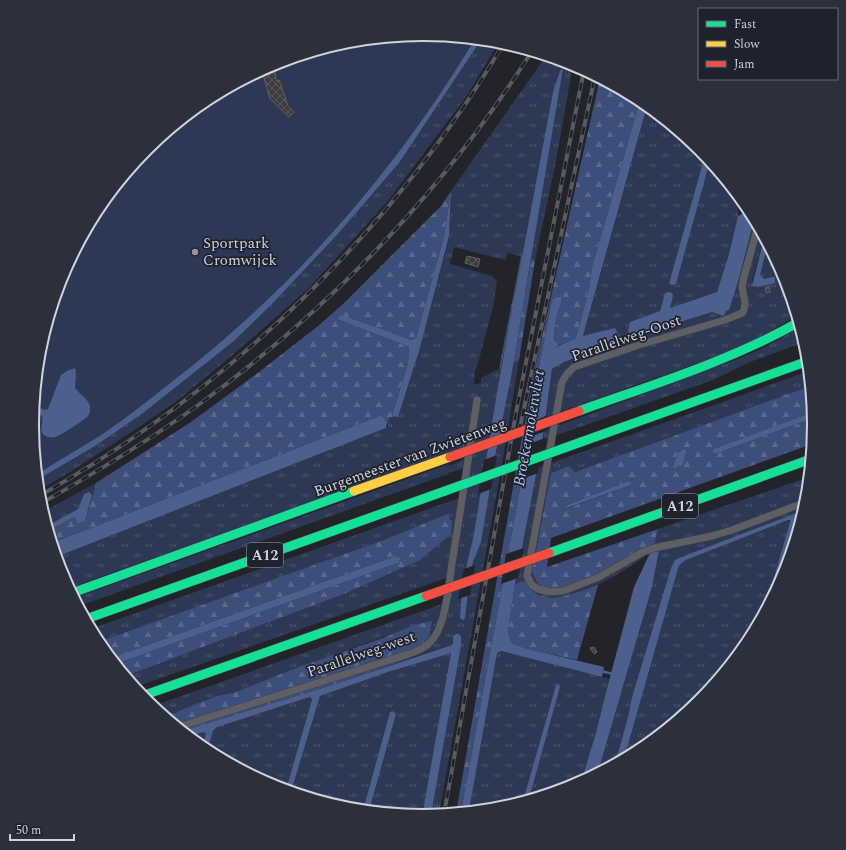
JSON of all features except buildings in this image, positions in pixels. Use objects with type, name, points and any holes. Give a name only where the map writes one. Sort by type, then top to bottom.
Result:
[{"type":"main road","name":"Burgemeester van Zwietenweg","points":[[77,591],[728,358],[771,338],[794,325]]},
{"type":"main road","name":"A12","points":[[90,617],[802,362]]},
{"type":"main road","name":"A12","points":[[148,694],[805,461]]},
{"type":"street","name":"Parallelweg-Oost","points":[[756,233],[742,287],[745,298],[744,310],[739,315],[639,345],[574,367],[567,374],[562,382],[527,576],[534,587],[538,589],[549,592],[563,591],[599,577],[643,552],[654,548],[725,532],[799,505]]},
{"type":"street","name":"Parallelweg-west","points":[[183,725],[396,658],[421,649],[433,639],[439,629],[445,603],[463,500],[477,400]]},
{"type":"green space","name":"Sportpark Cromwijck","points":[[423,41],[472,44],[444,88],[375,182],[338,226],[299,268],[258,309],[214,347],[119,423],[42,471],[39,425],[42,375],[46,350],[59,302],[68,278],[90,233],[118,191],[151,153],[189,120],[231,92],[276,70],[300,61],[348,48],[373,44]]},
{"type":"green space","points":[[478,45],[496,48],[466,97],[387,202],[308,289],[178,400],[133,431],[44,487],[42,477],[143,413],[234,341],[272,304],[337,235],[399,163]]},
{"type":"green space","points":[[543,60],[572,71],[556,161],[535,260],[531,259],[553,92],[523,257],[508,253],[505,260],[454,247],[450,264],[492,276],[497,281],[493,307],[475,371],[474,385],[481,383],[481,378],[501,368],[473,539],[464,578],[460,618],[465,618],[473,562],[481,541],[513,363],[519,360],[503,458],[440,808],[432,809],[461,646],[454,643],[452,645],[408,659],[429,637],[431,621],[360,645],[236,692],[217,696],[178,711],[177,713],[169,714],[159,704],[445,603],[452,576],[140,685],[131,674],[344,594],[420,560],[447,514],[381,541],[105,640],[97,627],[465,496],[470,467],[448,473],[84,604],[80,596],[449,464],[449,466],[471,456],[451,452],[75,586],[62,555],[388,427],[387,423],[390,417],[398,417],[420,348],[449,236],[451,191]]},
{"type":"green space","points":[[599,84],[615,92],[638,107],[592,267],[589,289],[576,338],[555,347],[555,330],[562,296],[556,297],[552,300],[529,419],[531,420],[527,450],[462,807],[457,807],[519,453],[536,364]]},
{"type":"green space","points":[[645,112],[676,136],[703,162],[669,283],[676,284],[708,168],[736,204],[738,216],[729,254],[717,292],[670,308],[665,293],[660,311],[630,322],[629,328],[712,312],[717,314],[729,310],[752,227],[762,245],[752,281],[764,279],[760,275],[766,253],[778,278],[792,319],[731,351],[546,417],[552,369],[564,362],[621,340],[615,328],[583,337]]},
{"type":"green space","points":[[451,191],[444,236],[416,338],[411,340],[337,319],[409,347],[408,363],[392,416],[398,417],[390,417],[387,423],[382,415],[57,541],[53,529],[74,517],[85,521],[96,483],[191,422],[318,326],[342,305],[441,206]]},
{"type":"green space","points":[[521,256],[523,257],[501,368],[499,369]]},
{"type":"green space","points":[[531,259],[535,260],[519,360],[513,363]]},
{"type":"green space","points":[[795,330],[799,344],[750,362],[713,380],[543,440],[544,431],[740,358],[765,347]]},
{"type":"green space","points":[[804,373],[805,388],[575,472],[569,466],[551,473],[532,571],[654,546],[658,529],[803,479],[797,513],[679,558],[671,568],[632,697],[617,757],[600,766],[652,587],[658,556],[650,553],[605,581],[586,590],[567,596],[550,598],[536,593],[526,580],[515,584],[537,468]]},
{"type":"green space","points":[[805,388],[807,414],[713,449],[713,453],[715,454],[807,420],[806,446],[551,538],[547,567],[658,529],[654,546],[598,575],[566,587],[552,589],[540,586],[532,571],[551,473],[569,466],[575,472]],"holes":[[[687,448],[683,465],[672,469],[678,452]],[[628,481],[632,482],[631,485],[568,508],[567,505]]]},
{"type":"green space","points":[[96,483],[92,495],[89,492],[84,494],[78,509],[52,523],[48,509]]},
{"type":"green space","points":[[447,514],[452,522],[451,534],[420,560],[344,594],[131,674],[121,662],[398,563],[393,557],[116,656],[105,640],[381,541]]},
{"type":"green space","points":[[788,520],[790,522],[772,585],[756,617],[728,659],[695,697],[657,730],[626,750],[679,565],[686,560]]},
{"type":"green space","points":[[526,580],[532,589],[539,595],[548,597],[568,595],[598,585],[577,660],[528,649],[511,643],[508,631],[515,584]]},
{"type":"green space","points":[[432,621],[429,637],[408,659],[329,686],[188,729],[169,714],[177,713],[178,711],[217,696],[236,692],[299,667],[383,638],[414,625]]},
{"type":"green space","points":[[501,651],[609,679],[596,733],[584,773],[570,780],[531,794],[560,687],[556,685],[525,795],[498,802],[470,806],[497,653]]},
{"type":"green space","points":[[450,652],[451,654],[423,809],[371,806],[396,714],[393,711],[390,712],[364,805],[324,796],[293,786],[320,696]]},
{"type":"green space","points":[[310,697],[312,698],[288,784],[231,758],[209,744],[213,731],[217,727]]},
{"type":"green space","points":[[204,731],[206,734],[204,740],[195,734]]},
{"type":"shaded area","points":[[472,44],[478,45],[399,163],[337,235],[272,304],[234,341],[143,413],[95,446],[42,477],[42,471],[119,423],[169,384],[258,309],[338,226],[375,182],[444,88]]},
{"type":"shaded area","points":[[563,68],[511,377],[496,452],[481,542],[473,562],[465,618],[463,620],[460,618],[463,588],[473,539],[498,386],[553,92],[560,71]]},
{"type":"shaded area","points":[[638,107],[645,112],[583,336],[615,328],[621,340],[564,362],[552,369],[542,444],[515,584],[508,631],[511,643],[528,649],[604,667],[602,677],[501,651],[497,653],[470,806],[462,807],[527,450],[531,421],[529,419],[552,300],[556,297],[562,296],[555,330],[554,339],[556,347],[576,338],[589,289],[592,267]]},
{"type":"shaded area","points":[[703,162],[708,168],[676,284],[671,285],[669,283]]},
{"type":"shaded area","points":[[451,191],[449,236],[420,348],[398,417],[392,416],[408,363],[409,347],[337,319],[341,315],[411,340],[416,338],[444,236]]},
{"type":"shaded area","points":[[744,215],[752,227],[738,282],[729,310],[726,311],[724,316],[712,312],[632,337],[628,331],[630,322],[660,311],[665,293],[672,293],[673,296],[670,308],[717,292],[729,254],[738,216]]},
{"type":"shaded area","points":[[762,245],[766,253],[760,275],[764,279],[775,278],[775,283],[758,287],[752,286]]},
{"type":"shaded area","points":[[75,368],[75,388],[89,404],[90,411],[88,416],[82,421],[61,434],[53,437],[47,437],[42,432],[42,416],[39,415],[40,408],[45,410],[48,409],[61,375]]},
{"type":"shaded area","points":[[807,414],[807,420],[715,454],[713,453],[713,449]]},
{"type":"shaded area","points":[[382,415],[387,423],[386,428],[62,555],[57,541]]},
{"type":"shaded area","points":[[687,448],[683,465],[672,469],[678,452]]},
{"type":"shaded area","points":[[628,481],[632,482],[631,485],[567,508],[567,505]]},
{"type":"shaded area","points":[[89,492],[92,495],[85,521],[77,523],[76,518],[74,517],[53,529],[52,523],[78,509],[84,494]]},
{"type":"shaded area","points":[[797,513],[787,548],[772,585],[790,520],[686,560],[679,565],[626,750],[617,757],[632,697],[671,568],[675,560]]},
{"type":"shaded area","points":[[659,550],[652,587],[600,766],[584,773],[596,733],[634,587],[650,553]]},
{"type":"shaded area","points":[[393,557],[401,558],[398,563],[121,662],[116,656]]},
{"type":"shaded area","points":[[459,634],[461,637],[461,646],[432,809],[423,809],[451,653],[388,672],[320,696],[293,786],[288,784],[312,699],[310,697],[217,727],[213,731],[209,744],[204,740],[206,734],[204,732],[195,734],[188,729],[329,686],[452,645],[453,636]]},
{"type":"shaded area","points":[[558,684],[560,687],[531,794],[525,795],[556,685]]},
{"type":"shaded area","points":[[393,711],[396,714],[371,806],[364,805],[390,712]]},
{"type":"pier","points":[[548,415],[546,431],[527,438],[529,423]]},
{"type":"pier","points":[[545,438],[538,473],[519,480],[526,445]]},
{"type":"pier","points":[[497,455],[491,489],[478,494],[484,460]]},
{"type":"pier","points":[[524,548],[518,578],[501,584],[506,554]]},
{"type":"pier","points":[[475,565],[470,595],[458,599],[464,569]]},
{"type":"waterway","name":"Broekermolenvliet","points":[[618,339],[632,334]]},
{"type":"waterway","name":"Broekermolenvliet","points":[[601,671],[613,674]]},
{"type":"railway","points":[[45,493],[109,454],[176,407],[240,356],[301,300],[358,241],[411,178],[460,112],[500,49]]},
{"type":"railway","points":[[46,500],[122,456],[182,417],[249,366],[296,327],[383,243],[424,198],[462,151],[498,102],[529,56]]},
{"type":"railway","points":[[445,808],[516,413],[583,76]]},
{"type":"railway","points":[[519,432],[594,81]]},
{"type":"traffic: fast","points":[[579,411],[719,360],[746,349],[794,325]]},
{"type":"traffic: fast","points":[[581,442],[802,363]]},
{"type":"traffic: fast","points":[[445,491],[581,442]]},
{"type":"traffic: fast","points":[[549,553],[805,461]]},
{"type":"traffic: fast","points":[[77,591],[354,491]]},
{"type":"traffic: fast","points":[[90,617],[445,491]]},
{"type":"traffic: fast","points":[[148,694],[426,596]]},
{"type":"traffic: slow","points":[[354,491],[450,457]]},
{"type":"traffic: jam","points":[[450,457],[579,411]]},
{"type":"traffic: jam","points":[[426,596],[549,553]]},
{"type":"place","name":"Sportpark Cromwijck","points":[[195,252]]}]
